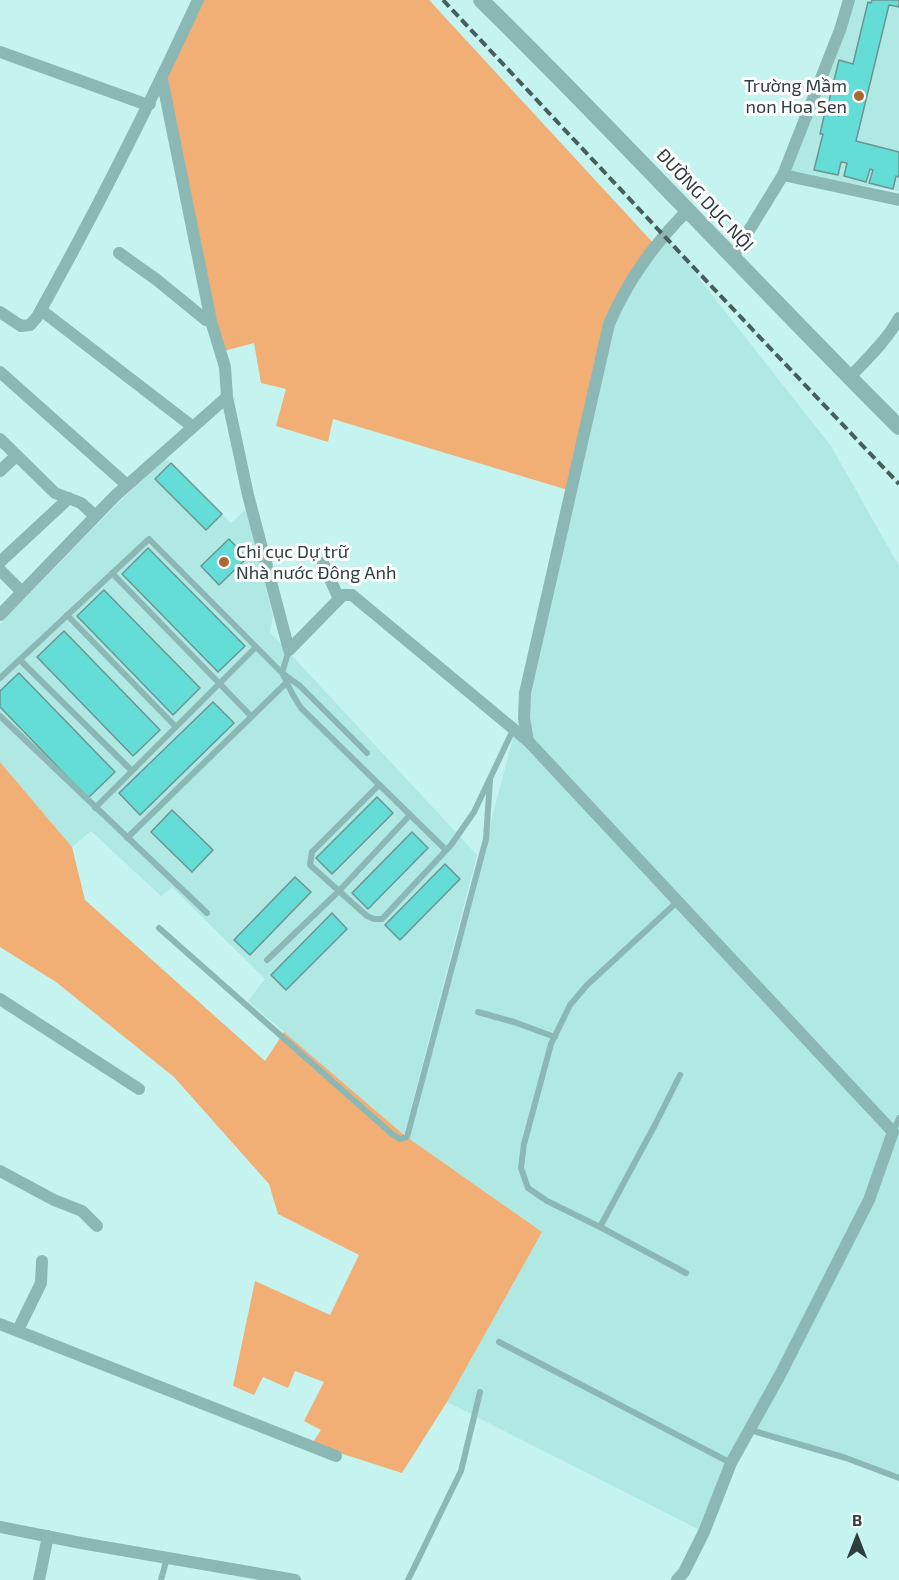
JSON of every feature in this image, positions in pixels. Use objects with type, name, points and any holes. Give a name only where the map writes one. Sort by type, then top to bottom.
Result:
[{"type":"street","points":[[0,312],[18,325],[26,327],[41,310],[98,207],[150,104],[198,0]]},
{"type":"street","name":"ĐƯỜNG DỤC NỘI","points":[[481,0],[611,129],[732,258],[899,428]]},
{"type":"street","points":[[732,258],[783,176],[849,0]]},
{"type":"street","points":[[0,52],[150,104]]},
{"type":"street","points":[[162,79],[211,321],[225,367],[227,397],[248,495],[289,650]]},
{"type":"street","points":[[783,176],[899,200]]},
{"type":"street","points":[[528,741],[524,718],[525,693],[609,324],[620,301],[664,234],[687,211]]},
{"type":"street","points":[[119,253],[206,320],[211,321]]},
{"type":"street","points":[[41,310],[193,427]]},
{"type":"street","points":[[849,378],[896,331],[899,318]]},
{"type":"street","points":[[0,372],[127,486]]},
{"type":"street","points":[[0,615],[95,516],[227,397]]},
{"type":"street","points":[[0,439],[55,493],[81,503],[95,516]]},
{"type":"street","points":[[0,471],[16,456]]},
{"type":"street","points":[[0,562],[69,498]]},
{"type":"street","points":[[323,563],[339,599]]},
{"type":"street","points":[[0,570],[22,592]]},
{"type":"street","points":[[289,650],[339,599],[346,594],[352,595],[528,741],[893,1132],[869,1200],[780,1375],[731,1463],[704,1532],[684,1572],[677,1580]]},
{"type":"street","points":[[0,999],[138,1089]]},
{"type":"street","points":[[0,1171],[54,1200],[82,1211],[97,1226]]},
{"type":"street","points":[[18,1330],[41,1283],[42,1261]]},
{"type":"street","points":[[0,1324],[336,1456]]},
{"type":"street","points":[[0,1527],[167,1558],[234,1575],[295,1580]]},
{"type":"street","points":[[39,1580],[48,1536]]},
{"type":"lane","points":[[0,678],[149,539],[282,673],[300,686],[367,753]]},
{"type":"lane","points":[[112,573],[251,716]]},
{"type":"lane","points":[[67,615],[176,727]]},
{"type":"lane","points":[[95,808],[256,647]]},
{"type":"lane","points":[[289,650],[282,673],[301,708],[446,850]]},
{"type":"lane","points":[[20,660],[132,771]]},
{"type":"lane","points":[[127,838],[286,683]]},
{"type":"lane","points":[[0,716],[207,913]]},
{"type":"lane","points":[[379,785],[312,852],[310,865],[367,916],[382,920],[446,850],[474,812],[513,730]]},
{"type":"lane","points":[[159,928],[392,1134],[400,1139],[407,1137],[486,839],[490,780]]},
{"type":"lane","points":[[267,960],[339,891],[411,815]]},
{"type":"lane","points":[[677,902],[587,985],[570,1005],[555,1036],[524,1144],[520,1168],[528,1188],[547,1202],[600,1227],[686,1273]]},
{"type":"lane","points":[[478,1012],[555,1036]]},
{"type":"lane","points":[[600,1227],[680,1075]]},
{"type":"lane","points":[[893,1132],[899,1118]]},
{"type":"lane","points":[[499,1342],[731,1463]]},
{"type":"lane","points":[[408,1580],[461,1471],[480,1392]]},
{"type":"lane","points":[[750,1430],[846,1458],[899,1478]]},
{"type":"lane","points":[[161,1580],[167,1558]]},
{"type":"shaded area","points":[[197,0],[429,0],[656,246],[619,301],[571,491],[333,419],[328,442],[276,426],[286,389],[261,383],[254,343],[220,352],[162,79]]},
{"type":"shaded area","name":"Trường Mầm non Hoa Sen","points":[[854,0],[899,0],[899,191],[788,173]]},
{"type":"shaded area","points":[[664,234],[831,446],[899,566],[899,1478],[750,1430],[704,1532],[447,1402],[542,1232],[407,1137],[525,693],[609,324]]},
{"type":"shaded area","points":[[165,458],[231,523],[246,509],[273,616],[270,632],[477,855],[404,1135],[248,1001],[265,979],[172,887],[161,896],[91,831],[72,847],[0,762],[0,624]]},
{"type":"shaded area","points":[[0,762],[72,847],[85,900],[265,1061],[284,1032],[404,1135],[542,1232],[447,1402],[402,1473],[312,1444],[321,1430],[304,1421],[324,1382],[295,1371],[288,1388],[263,1377],[254,1395],[233,1386],[255,1281],[330,1315],[359,1255],[278,1214],[269,1184],[174,1077],[56,982],[0,947]]},
{"type":"building","points":[[872,0],[899,0],[899,7],[889,5],[856,141],[899,152],[899,177],[896,176],[893,189],[869,183],[873,170],[870,169],[866,182],[844,176],[847,163],[841,162],[838,175],[814,170],[823,134],[820,134],[825,112],[839,116],[841,108],[828,105],[839,60],[853,64],[868,2],[871,3]]},
{"type":"building","points":[[171,463],[222,514],[206,530],[155,479]]},
{"type":"building","name":"Chi cục Dự trữ Nhà nước Đông Anh","points":[[229,539],[247,558],[219,585],[201,566]]},
{"type":"building","points":[[148,548],[245,646],[218,672],[122,574]]},
{"type":"building","points":[[104,590],[200,688],[173,715],[77,616]]},
{"type":"building","points":[[64,631],[160,730],[133,756],[37,657]]},
{"type":"building","points":[[19,673],[115,772],[88,798],[0,707],[0,691]]},
{"type":"building","points":[[213,702],[234,723],[140,815],[119,793]]},
{"type":"building","points":[[377,797],[393,813],[332,874],[316,858]]},
{"type":"building","points":[[172,810],[213,850],[192,872],[151,832]]},
{"type":"building","points":[[412,832],[428,848],[368,909],[352,893]]},
{"type":"building","points":[[445,864],[460,879],[400,940],[385,925]]},
{"type":"building","points":[[295,877],[311,892],[250,955],[234,940]]},
{"type":"building","points":[[332,913],[347,929],[286,990],[271,975]]},
{"type":"railway","points":[[443,0],[899,484]]},
{"type":"place","name":"Trường Mầm non Hoa Sen","points":[[859,96]]},
{"type":"place","name":"Chi cục Dự trữ Nhà nước Đông Anh","points":[[224,562]]}]
